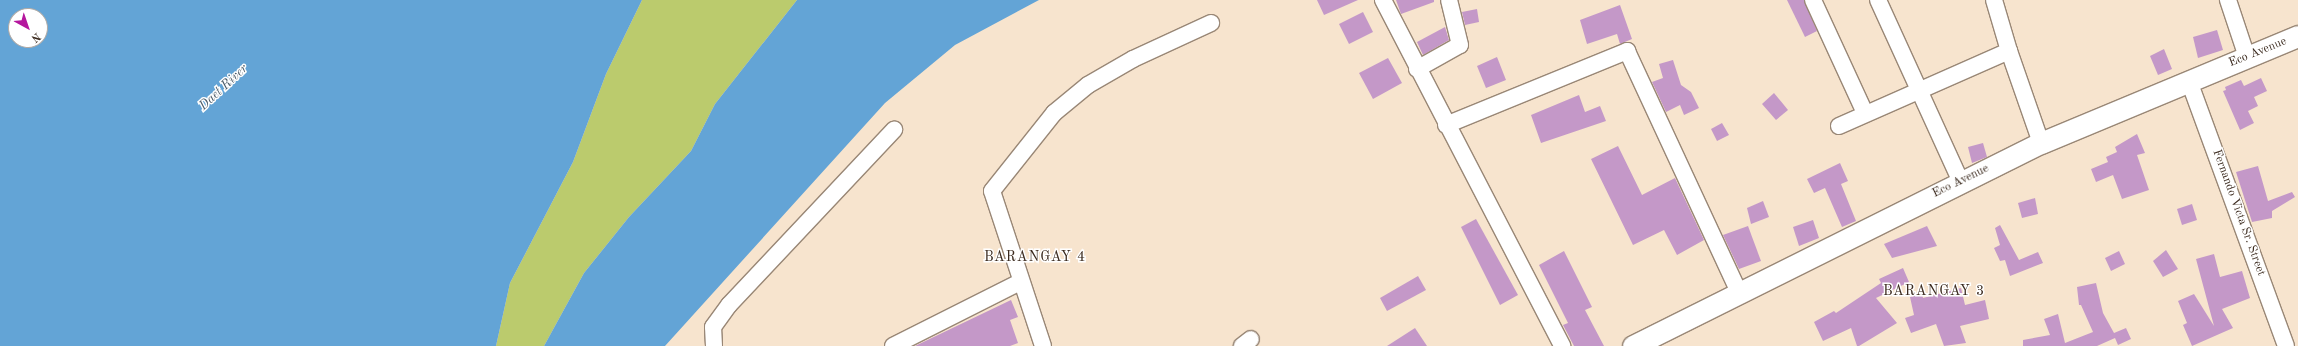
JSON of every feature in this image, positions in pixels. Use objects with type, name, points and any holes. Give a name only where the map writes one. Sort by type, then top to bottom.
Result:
[{"type":"main road","name":"Eco Avenue","points":[[1633,346],[2041,143],[2298,36]]},
{"type":"street","points":[[1383,0],[1417,69],[1562,346]]},
{"type":"street","points":[[1417,69],[1460,45],[1449,0]]},
{"type":"street","points":[[1813,0],[1865,113]]},
{"type":"street","points":[[1878,0],[1961,182]]},
{"type":"street","points":[[1994,0],[2008,51],[2041,143]]},
{"type":"street","points":[[2228,0],[2247,57]]},
{"type":"street","points":[[1043,346],[1020,282],[992,191],[1054,113],[1088,85],[1133,59],[1212,23]]},
{"type":"street","points":[[1446,125],[1626,51],[1739,292]]},
{"type":"street","points":[[1839,126],[1918,89],[2008,51]]},
{"type":"street","name":"Fernando Victa Sr. Street","points":[[2189,81],[2286,346]]},
{"type":"street","points":[[714,346],[713,327],[729,305],[894,130]]},
{"type":"street","points":[[893,346],[1020,282]]},
{"type":"green space","points":[[642,0],[797,0],[715,104],[691,151],[629,217],[584,273],[544,346],[496,346],[510,283],[573,162],[606,74]]},
{"type":"water","name":"Daet River","points":[[0,0],[642,0],[606,74],[573,162],[510,283],[496,346],[0,346]]},
{"type":"water","points":[[797,0],[1039,0],[955,45],[885,103],[665,346],[544,346],[584,273],[629,217],[691,151],[715,104]]},
{"type":"building","points":[[1317,0],[1358,0],[1324,15]]},
{"type":"building","points":[[1396,0],[1434,0],[1434,2],[1401,14]]},
{"type":"building","points":[[1787,0],[1804,0],[1817,31],[1805,37]]},
{"type":"building","points":[[1620,5],[1632,39],[1620,44],[1617,34],[1587,44],[1580,20]]},
{"type":"building","points":[[1477,9],[1479,22],[1465,25],[1462,12]]},
{"type":"building","points":[[1363,12],[1373,32],[1349,44],[1339,24]]},
{"type":"building","points":[[1445,27],[1449,40],[1423,55],[1417,42]]},
{"type":"building","points":[[2217,30],[2223,50],[2198,58],[2193,37]]},
{"type":"building","points":[[2164,49],[2172,69],[2158,75],[2150,56]]},
{"type":"building","points":[[1497,57],[1506,80],[1486,88],[1477,66]]},
{"type":"building","points":[[1388,58],[1402,83],[1373,99],[1359,73]]},
{"type":"building","points":[[1673,60],[1681,85],[1691,92],[1699,108],[1684,115],[1680,105],[1666,112],[1652,82],[1663,78],[1659,64]]},
{"type":"building","points":[[2261,78],[2267,91],[2254,97],[2258,106],[2248,111],[2254,123],[2240,130],[2223,91],[2226,90],[2225,87],[2241,80],[2244,86]]},
{"type":"building","points":[[1774,93],[1788,110],[1776,120],[1762,104]]},
{"type":"building","points":[[1579,95],[1585,112],[1600,106],[1606,121],[1541,143],[1531,115]]},
{"type":"building","points":[[1722,123],[1729,135],[1717,141],[1711,129]]},
{"type":"building","points":[[2137,134],[2145,153],[2137,155],[2149,190],[2122,199],[2113,175],[2096,182],[2091,169],[2108,162],[2106,157],[2117,152],[2115,147]]},
{"type":"building","points":[[1983,143],[1987,157],[1972,163],[1968,147]]},
{"type":"building","points":[[1618,146],[1642,195],[1675,178],[1704,240],[1677,255],[1664,230],[1633,245],[1591,159]]},
{"type":"building","points":[[1840,163],[1848,181],[1841,184],[1856,221],[1842,227],[1825,188],[1814,193],[1807,179]]},
{"type":"building","points":[[2258,166],[2268,201],[2292,192],[2295,197],[2272,211],[2272,218],[2252,222],[2236,172]]},
{"type":"building","points":[[2035,198],[2038,214],[2022,218],[2018,203]]},
{"type":"building","points":[[1763,201],[1769,217],[1751,224],[1747,208]]},
{"type":"building","points":[[2192,204],[2197,220],[2182,225],[2177,209]]},
{"type":"building","points":[[1476,219],[1518,295],[1500,305],[1461,227]]},
{"type":"building","points":[[1813,220],[1819,238],[1799,246],[1793,227]]},
{"type":"building","points":[[2000,225],[2019,260],[2038,252],[2043,263],[2010,276],[2005,260],[2000,261],[1994,248],[2000,245],[1995,228]]},
{"type":"building","points":[[1748,226],[1761,261],[1739,269],[1723,235]]},
{"type":"building","points":[[1927,226],[1937,246],[1892,258],[1884,244]]},
{"type":"building","points":[[2166,250],[2178,269],[2163,277],[2153,261]]},
{"type":"building","points":[[1564,251],[1592,307],[1585,310],[1604,346],[1574,346],[1563,325],[1568,323],[1539,265]]},
{"type":"building","points":[[2119,251],[2125,264],[2111,271],[2105,258]]},
{"type":"building","points":[[2214,254],[2220,277],[2242,271],[2250,298],[2222,309],[2233,328],[2192,346],[2183,325],[2187,323],[2178,301],[2194,294],[2214,326],[2196,259]]},
{"type":"building","points":[[1903,268],[1909,282],[1876,298],[1897,323],[1859,346],[1857,346],[1851,328],[1823,341],[1814,322],[1834,311],[1836,313],[1881,283],[1879,279]]},
{"type":"building","points":[[1418,276],[1426,290],[1387,311],[1380,298]]},
{"type":"building","points":[[2096,283],[2103,313],[2114,333],[2126,328],[2131,339],[2118,345],[2115,338],[2097,346],[2023,346],[2023,340],[2050,335],[2044,319],[2058,314],[2065,343],[2093,332],[2081,305],[2079,305],[2077,287]]},
{"type":"building","points":[[1961,288],[1965,305],[1985,300],[1989,319],[1960,326],[1966,343],[1944,346],[1936,324],[1911,333],[1905,318],[1914,315],[1910,297],[1922,294],[1923,298]]},
{"type":"building","points":[[1011,300],[1018,317],[1010,320],[1018,343],[1010,346],[915,346]]},
{"type":"building","points":[[1415,328],[1427,346],[1387,346]]},
{"type":"district","name":"BARANGAY 4","points":[[1035,257]]},
{"type":"district","name":"BARANGAY 3","points":[[1934,291]]}]
